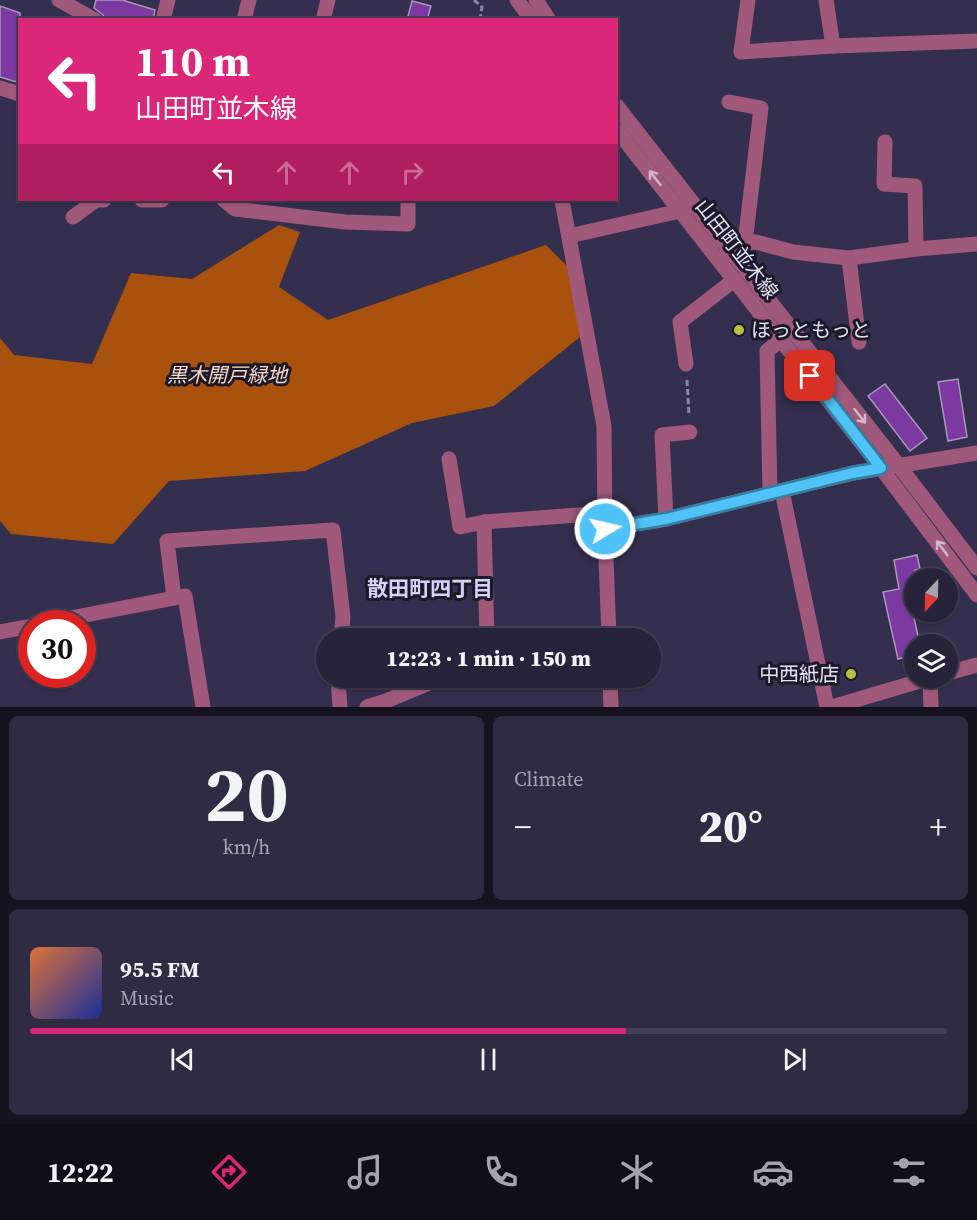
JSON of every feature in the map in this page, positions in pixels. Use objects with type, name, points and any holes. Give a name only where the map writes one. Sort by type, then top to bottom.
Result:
[{"type":"street","points":[[59,0],[90,11]]},
{"type":"street","points":[[164,18],[168,0]]},
{"type":"street","points":[[244,18],[249,0]]},
{"type":"street","points":[[324,18],[328,0]]},
{"type":"street","points":[[748,0],[741,52],[977,41]]},
{"type":"street","points":[[826,0],[833,46]]},
{"type":"street","points":[[524,5],[546,18]]},
{"type":"street","points":[[0,88],[18,93]]},
{"type":"street","points":[[729,102],[761,108],[745,243]]},
{"type":"street","name":"山田町並木線","points":[[618,108],[694,204],[724,256],[734,280],[977,595]]},
{"type":"street","name":"山田町並木線","points":[[618,132],[680,210],[724,256],[899,466],[977,568]]},
{"type":"street","points":[[885,142],[884,183],[915,186],[916,249]]},
{"type":"street","points":[[73,217],[95,201]]},
{"type":"street","points":[[225,201],[235,209],[345,222],[408,224],[408,201]]},
{"type":"street","points":[[562,201],[604,426],[609,628]]},
{"type":"street","points":[[569,236],[680,210],[694,204]]},
{"type":"street","points":[[724,256],[745,243],[756,242],[793,252],[849,258],[916,249],[976,249]]},
{"type":"street","points":[[849,258],[859,342]]},
{"type":"street","points":[[686,364],[681,322],[734,280]]},
{"type":"street","points":[[781,340],[767,351],[776,493],[830,707],[883,699],[908,688]]},
{"type":"street","points":[[666,519],[662,435],[690,432]]},
{"type":"street","points":[[605,529],[666,519],[853,473],[977,453]]},
{"type":"street","points":[[449,459],[460,527],[484,522],[605,513]]},
{"type":"street","points":[[484,522],[487,628]]},
{"type":"street","points":[[174,598],[167,541],[333,530],[343,617],[342,628]]},
{"type":"street","points":[[96,613],[185,596],[203,707]]},
{"type":"street","points":[[0,632],[18,629]]},
{"type":"street","points":[[958,670],[977,665]]},
{"type":"street","points":[[339,688],[340,707]]},
{"type":"street","points":[[367,707],[387,704],[420,688]]},
{"type":"street","points":[[610,688],[611,707]]},
{"type":"street","points":[[930,688],[931,707]]},
{"type":"path","points":[[474,0],[482,7],[480,18]]},
{"type":"path","points":[[686,364],[690,432]]},
{"type":"green space","name":"黒木開戸緑地","points":[[279,225],[300,232],[279,287],[328,320],[546,245],[574,273],[580,337],[494,406],[412,423],[305,471],[169,481],[113,544],[11,534],[0,521],[0,338],[14,355],[92,364],[131,273],[192,279]]},
{"type":"building","points":[[96,0],[122,0],[155,10],[153,18],[104,18],[94,8]]},
{"type":"building","points":[[412,1],[431,6],[428,18],[408,18]]},
{"type":"building","points":[[0,6],[20,13],[20,18],[18,18],[18,82],[0,77]]},
{"type":"building","points":[[958,379],[967,437],[948,441],[938,382]]},
{"type":"building","points":[[885,384],[927,438],[910,451],[868,396]]},
{"type":"building","points":[[917,555],[920,568],[904,568],[904,622],[915,622],[918,634],[904,634],[904,658],[898,659],[883,592],[899,589],[894,560]]},
{"type":"place","name":"ほっともっと","points":[[739,330]]},
{"type":"place","name":"中西紙店","points":[[851,674]]},
{"type":"district","name":"散田町四丁目","points":[[430,588]]},
{"type":"route","points":[[605,529],[666,519],[881,468],[810,376]]}]
